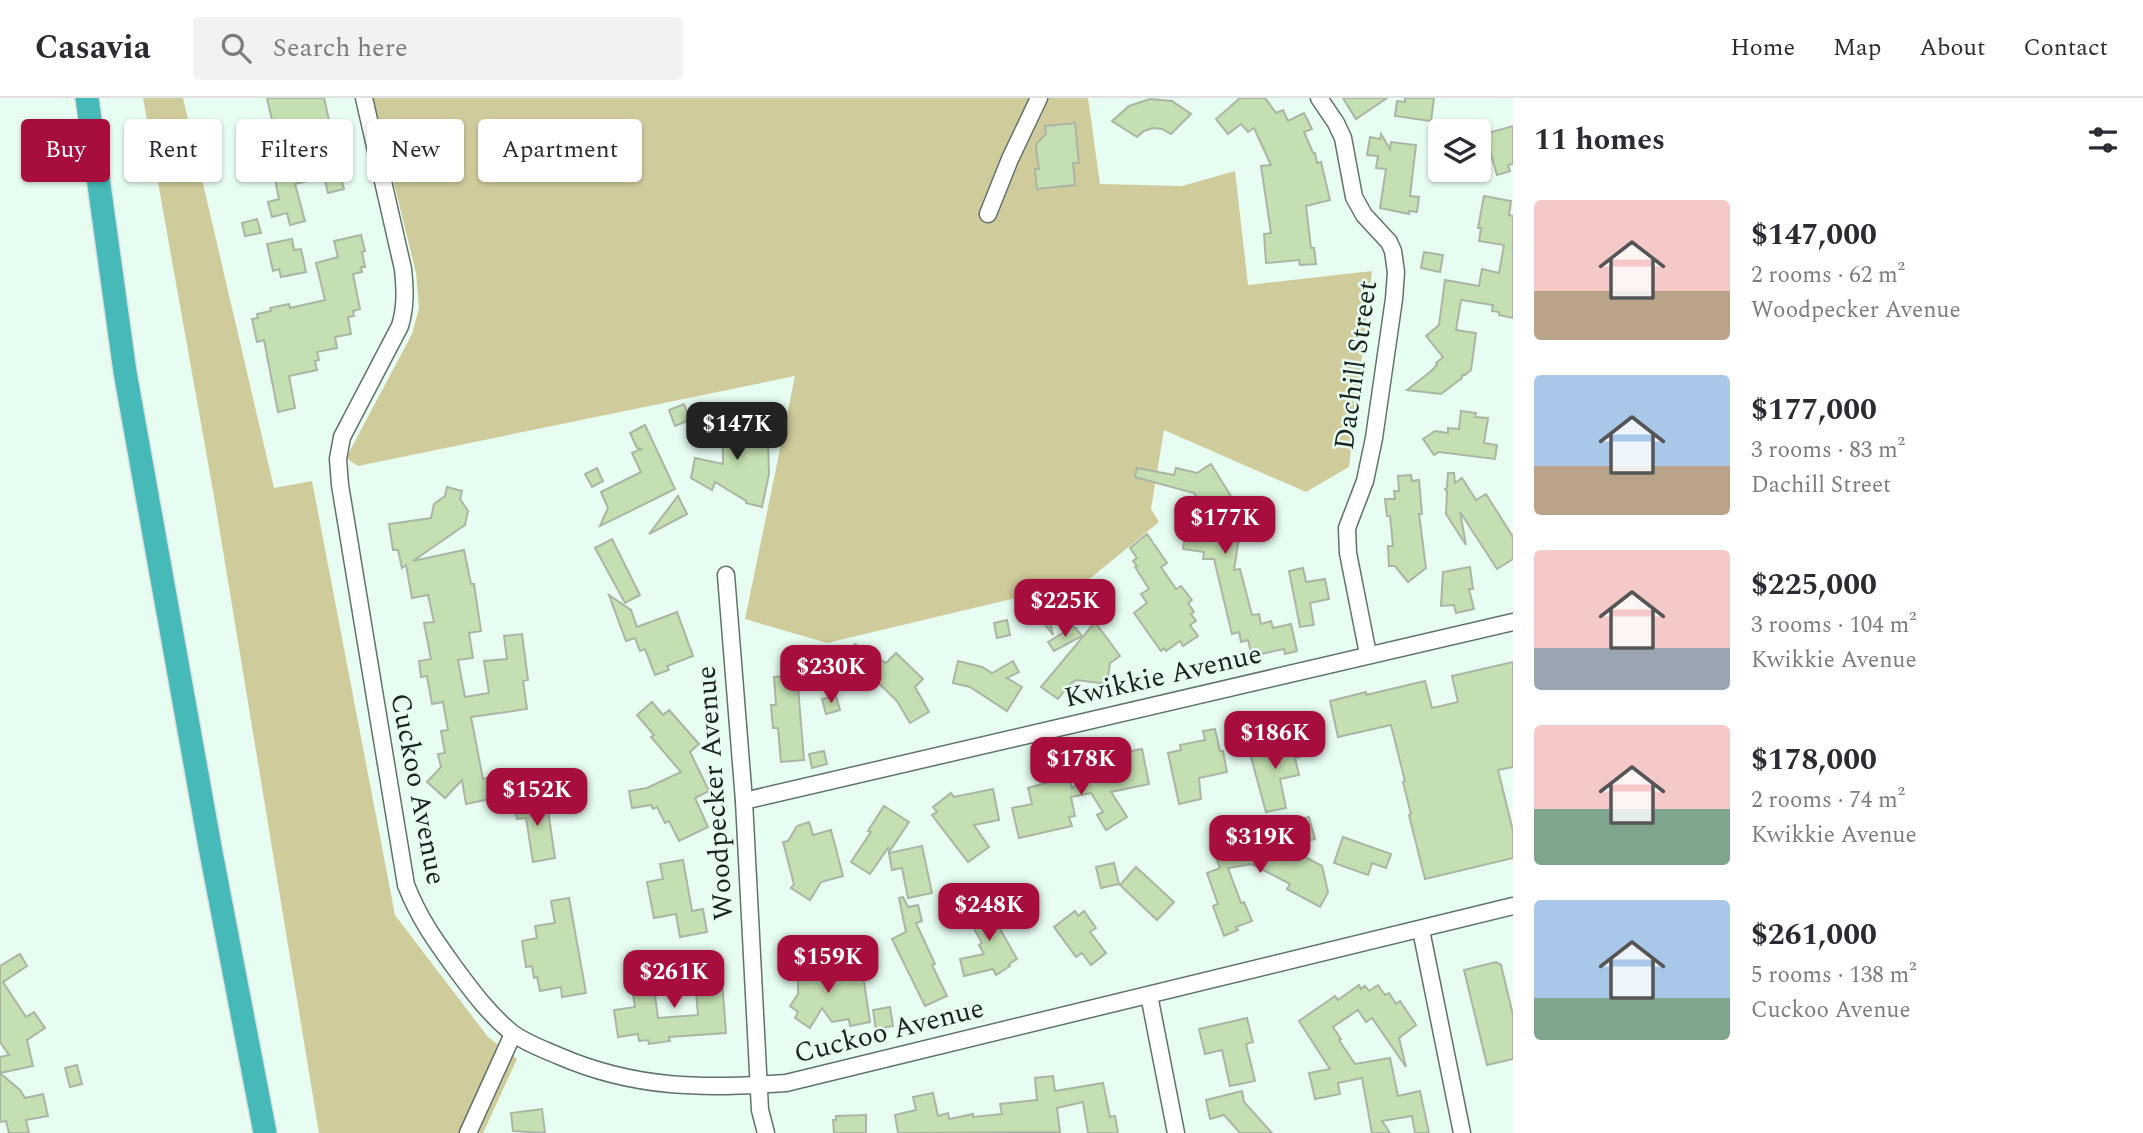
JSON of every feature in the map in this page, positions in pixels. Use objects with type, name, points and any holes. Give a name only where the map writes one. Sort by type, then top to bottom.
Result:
[{"type":"highway","points":[[87,98],[125,372],[209,847],[265,1133]]},
{"type":"street","name":"Cuckoo Avenue","points":[[364,98],[403,269],[405,294],[400,326],[342,437],[338,473],[346,525],[406,885],[426,929],[490,1013],[513,1034],[570,1061],[636,1080],[674,1086],[719,1087],[786,1083],[1513,906]]},
{"type":"street","points":[[988,214],[1039,98]]},
{"type":"street","name":"Dachill Street","points":[[1319,98],[1343,138],[1354,197],[1364,215],[1389,242],[1394,251],[1396,272],[1395,299],[1366,481],[1348,528],[1348,553],[1368,654]]},
{"type":"street","name":"Woodpecker Avenue","points":[[726,575],[744,801],[760,1110],[766,1133]]},
{"type":"street","name":"Kwikkie Avenue","points":[[744,801],[1513,622]]},
{"type":"street","points":[[1421,929],[1462,1133]]},
{"type":"street","points":[[1149,995],[1176,1133]]},
{"type":"street","points":[[468,1133],[513,1034]]},
{"type":"shaded area","points":[[143,98],[183,98],[188,119],[147,119]]},
{"type":"shaded area","points":[[373,98],[1088,98],[1100,184],[1182,186],[1235,171],[1248,285],[1372,271],[1349,467],[1306,492],[1164,430],[1151,509],[1159,522],[1087,581],[827,643],[745,619],[795,376],[358,466],[346,458],[412,334],[419,308],[416,273],[394,182],[464,182],[464,119],[378,119]]},
{"type":"shaded area","points":[[158,182],[203,182],[274,488],[312,481],[395,915],[488,1037],[517,1059],[483,1133],[319,1133],[215,502]]},
{"type":"building","points":[[267,98],[324,98],[329,119],[272,119]]},
{"type":"building","points":[[1240,98],[1265,98],[1276,113],[1283,110],[1288,121],[1304,113],[1312,129],[1304,132],[1317,163],[1321,162],[1330,200],[1306,206],[1311,248],[1314,248],[1316,264],[1300,265],[1299,260],[1266,263],[1264,234],[1271,233],[1261,166],[1271,165],[1254,128],[1248,132],[1241,124],[1228,134],[1216,119]]},
{"type":"building","points":[[1343,98],[1387,98],[1356,119]]},
{"type":"building","points":[[1405,98],[1434,98],[1431,119],[1395,116],[1397,101],[1405,102]]},
{"type":"building","points":[[1150,99],[1172,101],[1191,114],[1171,134],[1153,128],[1137,137],[1112,121],[1129,106]]},
{"type":"building","points":[[1075,123],[1079,163],[1073,163],[1075,185],[1037,189],[1035,169],[1039,169],[1036,149],[1037,143],[1046,134],[1045,126]]},
{"type":"building","points":[[1513,126],[1513,164],[1508,165],[1510,171],[1497,175],[1491,154],[1491,132]]},
{"type":"building","points":[[1381,134],[1390,149],[1391,142],[1416,145],[1410,196],[1419,197],[1417,212],[1409,211],[1409,214],[1380,208],[1386,169],[1376,168],[1378,156],[1367,155],[1370,137],[1380,139]]},
{"type":"building","points":[[276,182],[303,182],[295,184],[305,221],[290,225],[287,213],[272,217],[268,202],[279,199]]},
{"type":"building","points":[[325,182],[342,182],[344,189],[328,193]]},
{"type":"building","points":[[1484,196],[1511,201],[1509,215],[1513,216],[1513,318],[1492,311],[1493,305],[1461,300],[1456,330],[1476,333],[1471,370],[1441,394],[1407,390],[1430,372],[1443,357],[1426,336],[1439,325],[1445,280],[1479,286],[1482,269],[1499,273],[1504,245],[1479,241],[1481,228],[1478,228]]},
{"type":"building","points":[[257,219],[261,233],[245,236],[242,223]]},
{"type":"building","points":[[361,235],[365,267],[361,267],[362,272],[353,274],[360,309],[353,311],[354,316],[348,317],[351,334],[335,337],[337,348],[317,352],[317,370],[289,376],[295,408],[278,412],[264,340],[257,342],[252,319],[258,318],[257,314],[271,311],[270,308],[289,304],[290,308],[325,300],[316,263],[338,257],[334,241]]},
{"type":"building","points":[[292,239],[294,250],[301,249],[306,272],[281,277],[279,269],[273,271],[267,244]]},
{"type":"building","points":[[1424,252],[1443,255],[1440,272],[1421,268]]},
{"type":"building","points":[[684,404],[690,420],[675,426],[669,410]]},
{"type":"building","points":[[722,410],[745,410],[746,439],[768,439],[769,474],[762,507],[746,503],[715,482],[712,490],[691,478],[695,458],[723,464]]},
{"type":"building","points":[[1461,411],[1476,413],[1475,417],[1488,418],[1484,443],[1497,445],[1495,459],[1439,452],[1434,455],[1423,439],[1435,431],[1448,433],[1448,428],[1459,429]]},
{"type":"building","points":[[645,425],[675,489],[600,526],[608,508],[601,492],[641,472],[632,453],[641,449],[637,448],[630,433]]},
{"type":"building","points":[[1211,464],[1234,501],[1232,502],[1237,525],[1241,525],[1234,570],[1240,569],[1252,615],[1259,614],[1261,624],[1271,621],[1273,628],[1291,624],[1297,651],[1285,654],[1284,649],[1252,656],[1248,640],[1241,642],[1239,632],[1232,634],[1214,559],[1203,559],[1204,552],[1183,549],[1186,531],[1207,534],[1209,518],[1194,493],[1135,477],[1137,468],[1174,475],[1176,468],[1197,473]]},
{"type":"building","points":[[597,468],[603,481],[592,487],[585,474]]},
{"type":"building","points":[[1448,473],[1454,473],[1455,483],[1462,478],[1476,500],[1486,494],[1513,537],[1513,559],[1497,569],[1460,512],[1466,545],[1446,514],[1445,489]]},
{"type":"building","points":[[1411,475],[1412,481],[1419,480],[1422,514],[1419,514],[1426,568],[1408,582],[1395,566],[1389,566],[1388,546],[1393,546],[1385,499],[1395,499],[1394,491],[1399,491],[1398,476]]},
{"type":"building","points":[[447,487],[462,491],[460,499],[468,511],[465,525],[413,561],[464,550],[471,584],[474,584],[481,631],[469,633],[473,658],[458,660],[465,697],[489,693],[484,661],[507,659],[504,636],[522,634],[528,680],[523,681],[527,709],[471,717],[483,779],[491,777],[495,798],[466,804],[462,780],[445,798],[427,782],[441,767],[438,754],[445,753],[441,731],[448,730],[443,702],[432,704],[427,676],[421,677],[419,661],[431,659],[424,623],[434,622],[428,595],[412,598],[406,565],[402,568],[398,550],[393,550],[389,524],[431,518],[434,504],[445,496]]},
{"type":"building","points":[[678,496],[687,514],[649,534]]},
{"type":"building","points":[[1147,534],[1167,563],[1161,567],[1176,589],[1181,586],[1192,600],[1188,603],[1196,621],[1190,625],[1198,636],[1183,646],[1180,641],[1166,651],[1164,648],[1161,651],[1134,613],[1147,603],[1141,594],[1149,589],[1135,567],[1137,566],[1133,561],[1137,558],[1130,548]]},
{"type":"building","points":[[612,539],[640,595],[625,603],[595,548]]},
{"type":"building","points":[[1470,567],[1473,589],[1469,589],[1474,609],[1456,613],[1454,605],[1441,606],[1443,572]]},
{"type":"building","points":[[1303,568],[1306,582],[1325,579],[1329,599],[1310,603],[1314,625],[1300,627],[1289,571]]},
{"type":"building","points":[[1043,594],[1053,635],[1037,614],[1019,618],[1015,600]]},
{"type":"building","points":[[609,595],[631,610],[637,627],[677,612],[693,656],[667,666],[669,670],[655,675],[645,649],[640,651],[635,638],[626,641]]},
{"type":"building","points":[[1007,620],[1010,635],[997,638],[994,623]]},
{"type":"building","points":[[1095,622],[1120,656],[1110,663],[1107,684],[1076,680],[1058,699],[1041,687]]},
{"type":"building","points":[[1074,626],[1082,636],[1054,651],[1048,642]]},
{"type":"building","points":[[855,644],[886,663],[896,653],[923,679],[915,687],[929,712],[910,723],[897,701],[849,654]]},
{"type":"building","points":[[958,661],[982,667],[992,673],[1013,661],[1019,672],[1007,678],[1022,687],[1007,711],[970,687],[953,683]]},
{"type":"building","points":[[1513,662],[1513,767],[1498,770],[1513,831],[1513,858],[1425,879],[1391,725],[1338,737],[1330,701],[1425,681],[1432,708],[1458,702],[1452,676]]},
{"type":"building","points":[[797,675],[804,760],[781,762],[778,728],[773,728],[771,705],[776,705],[774,677]]},
{"type":"building","points":[[836,696],[840,710],[826,714],[822,699]]},
{"type":"building","points":[[652,702],[663,715],[669,710],[699,744],[690,752],[709,791],[695,798],[708,827],[679,841],[669,821],[665,823],[657,807],[653,809],[651,805],[632,808],[629,791],[647,788],[681,772],[651,737],[654,735],[637,715]]},
{"type":"building","points":[[1215,729],[1227,772],[1199,778],[1201,799],[1179,804],[1168,753],[1181,750],[1180,745],[1205,740],[1203,731]]},
{"type":"building","points":[[1300,741],[1304,756],[1295,758],[1299,775],[1280,779],[1286,808],[1266,812],[1249,750]]},
{"type":"building","points":[[1142,749],[1149,784],[1111,792],[1127,817],[1106,830],[1097,815],[1103,812],[1091,793],[1071,797],[1075,816],[1069,817],[1072,826],[1019,838],[1012,808],[1032,804],[1028,788],[1069,776],[1072,788],[1123,756],[1122,753]]},
{"type":"building","points":[[824,751],[827,764],[812,768],[809,754]]},
{"type":"building","points":[[993,789],[999,820],[974,825],[989,847],[968,862],[932,815],[937,812],[933,807],[951,793],[954,797]]},
{"type":"building","points":[[546,797],[555,858],[533,862],[526,818],[517,819],[514,803]]},
{"type":"building","points":[[884,806],[909,822],[870,874],[851,862]]},
{"type":"building","points":[[1309,817],[1315,839],[1294,844],[1289,822]]},
{"type":"building","points":[[809,822],[813,835],[831,830],[843,876],[821,882],[810,900],[791,888],[794,884],[783,842],[788,841],[797,826]]},
{"type":"building","points":[[1258,826],[1261,840],[1298,860],[1296,852],[1322,866],[1328,892],[1320,907],[1287,889],[1290,884],[1252,864],[1228,868],[1241,903],[1244,902],[1252,921],[1236,927],[1238,930],[1224,936],[1213,906],[1218,904],[1207,873],[1220,868],[1211,845],[1243,833],[1242,830]]},
{"type":"building","points":[[1343,837],[1391,854],[1386,868],[1372,863],[1368,875],[1334,863]]},
{"type":"building","points":[[922,846],[932,893],[908,898],[902,868],[892,870],[889,853]]},
{"type":"building","points":[[683,860],[692,911],[703,909],[707,932],[680,937],[676,914],[654,918],[647,882],[663,879],[660,864]]},
{"type":"building","points":[[1114,863],[1119,884],[1101,888],[1096,867]]},
{"type":"building","points":[[1136,867],[1174,902],[1157,920],[1120,885]]},
{"type":"building","points":[[903,897],[908,907],[918,905],[922,921],[916,923],[947,996],[925,1006],[892,939],[906,932],[899,898]]},
{"type":"building","points":[[569,898],[586,993],[562,997],[561,987],[540,991],[532,966],[526,967],[522,941],[537,938],[535,926],[555,923],[551,901]]},
{"type":"building","points":[[987,905],[990,911],[998,906],[1007,922],[999,927],[1017,959],[996,975],[993,969],[964,976],[960,959],[984,954],[979,945],[982,943],[967,916]]},
{"type":"building","points":[[1075,911],[1078,916],[1084,911],[1096,928],[1090,932],[1106,953],[1091,965],[1082,953],[1076,957],[1054,927]]},
{"type":"building","points":[[20,954],[27,966],[3,982],[26,1017],[34,1012],[45,1028],[27,1040],[33,1066],[0,1073],[0,1057],[9,1055],[0,1042],[0,966]]},
{"type":"building","points":[[792,954],[812,963],[827,978],[854,973],[855,977],[863,975],[870,1022],[850,1026],[849,1019],[832,1022],[822,1008],[810,1028],[795,1018],[798,1012],[790,1006],[798,994],[798,975],[786,972]]},
{"type":"building","points":[[1496,962],[1501,965],[1513,1015],[1513,1059],[1487,1065],[1464,970]]},
{"type":"building","points":[[721,966],[726,1033],[669,1037],[670,1041],[649,1044],[648,1040],[639,1041],[638,1034],[618,1037],[614,1010],[635,1007],[630,976],[652,973],[658,1018],[698,1015],[694,968]]},
{"type":"building","points":[[1359,985],[1361,989],[1365,986],[1369,991],[1378,985],[1385,995],[1389,993],[1396,1004],[1400,1001],[1416,1025],[1399,1038],[1406,1067],[1372,1018],[1366,1022],[1358,1010],[1333,1027],[1341,1039],[1339,1040],[1355,1064],[1390,1058],[1398,1096],[1420,1091],[1429,1133],[1415,1133],[1412,1116],[1382,1121],[1390,1133],[1372,1133],[1362,1078],[1338,1083],[1340,1094],[1315,1099],[1309,1073],[1330,1069],[1299,1021],[1335,996],[1338,1000]]},
{"type":"building","points":[[890,1007],[893,1026],[876,1029],[873,1010]]},
{"type":"building","points":[[1247,1018],[1253,1042],[1246,1044],[1255,1081],[1230,1086],[1222,1050],[1205,1054],[1199,1029]]},
{"type":"building","points":[[77,1065],[82,1084],[70,1087],[65,1068]]},
{"type":"building","points":[[0,1073],[20,1090],[25,1098],[43,1094],[48,1116],[26,1120],[29,1133],[9,1133],[6,1121],[0,1122]]},
{"type":"building","points":[[1053,1076],[1055,1091],[1103,1083],[1110,1117],[1115,1116],[1118,1133],[1088,1133],[1083,1102],[1057,1108],[1060,1132],[898,1133],[895,1115],[916,1110],[913,1097],[933,1093],[938,1116],[948,1113],[949,1119],[973,1114],[973,1117],[1002,1114],[1000,1104],[1037,1100],[1035,1078]]},
{"type":"building","points":[[1242,1091],[1244,1102],[1272,1133],[1240,1133],[1224,1115],[1210,1119],[1206,1100]]},
{"type":"building","points":[[542,1109],[545,1133],[513,1131],[511,1113]]},
{"type":"building","points":[[866,1115],[866,1133],[834,1133],[833,1120],[836,1120],[836,1116]]}]
